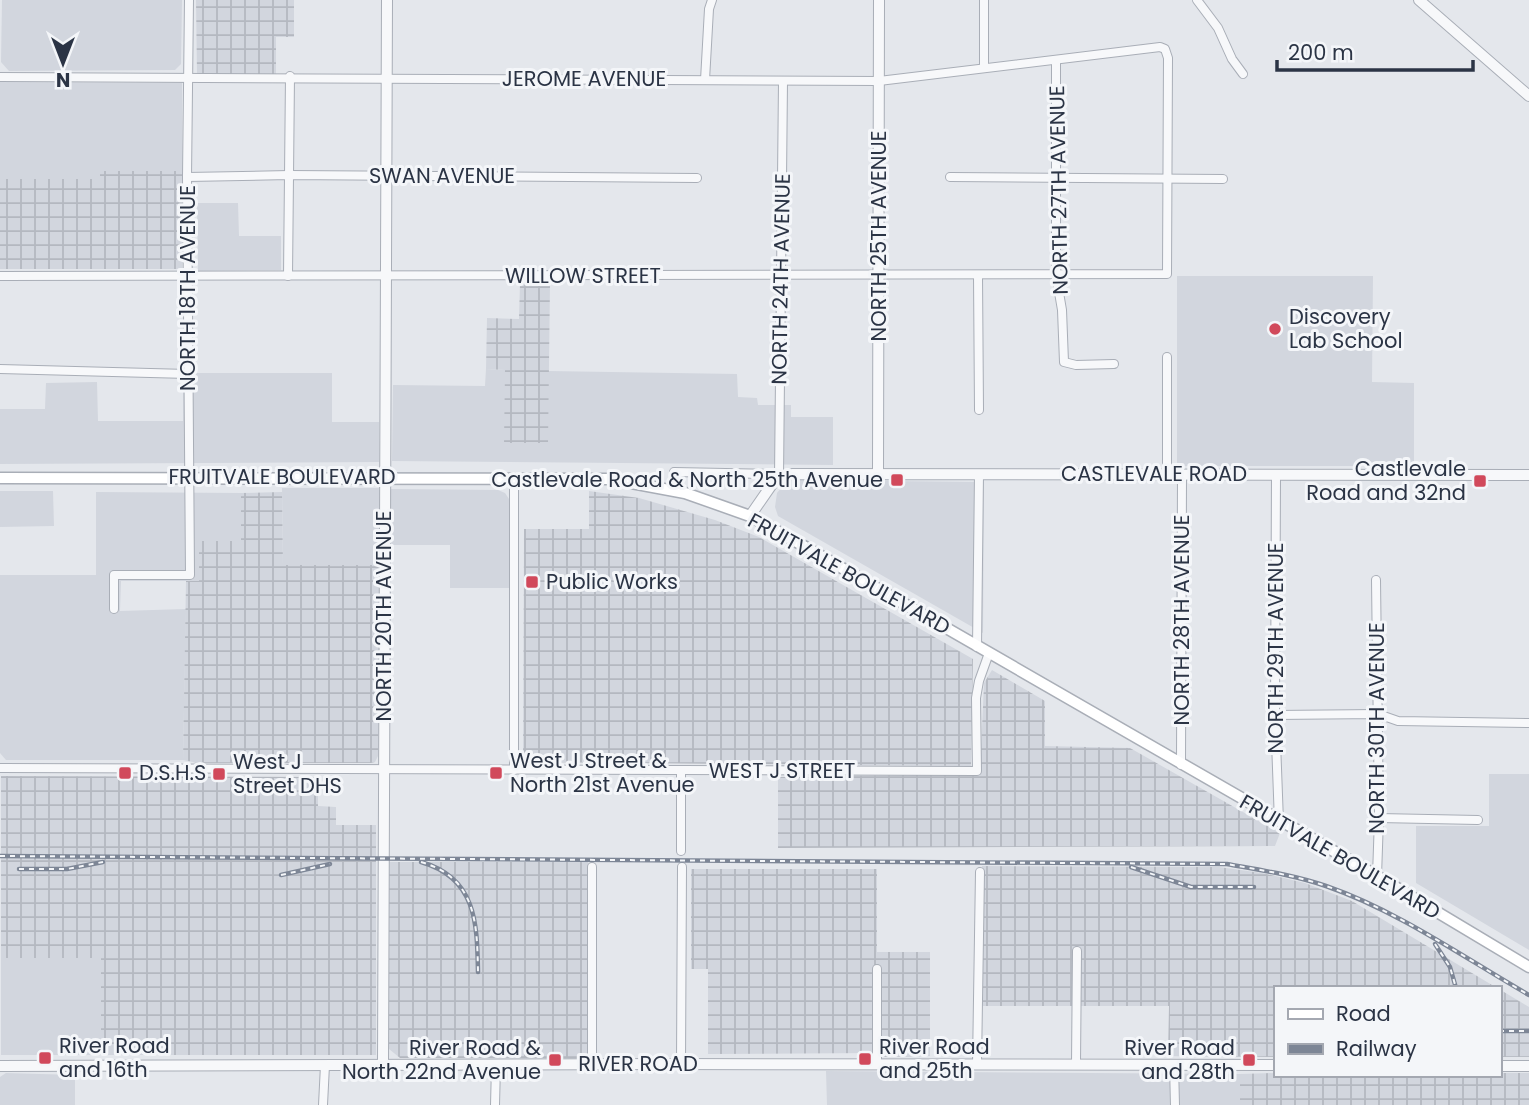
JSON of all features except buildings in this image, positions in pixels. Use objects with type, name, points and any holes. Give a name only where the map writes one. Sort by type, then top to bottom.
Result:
[{"type":"main road","name":"FRUITVALE BOULEVARD","points":[[0,478],[610,479],[685,493],[750,516],[1377,876],[1529,967]]},
{"type":"street","name":"NORTH 18TH AVENUE","points":[[114,609],[114,575],[190,575],[187,177],[189,0]]},
{"type":"street","name":"NORTH 20TH AVENUE","points":[[383,1064],[387,0]]},
{"type":"street","points":[[705,80],[709,9],[712,0]]},
{"type":"street","name":"NORTH 25TH AVENUE","points":[[878,473],[879,0]]},
{"type":"street","points":[[984,0],[984,67]]},
{"type":"street","points":[[1197,0],[1218,28],[1232,59],[1243,74]]},
{"type":"street","points":[[1419,0],[1529,96]]},
{"type":"street","name":"JEROME AVENUE","points":[[0,76],[879,81],[1154,48],[1165,49],[1168,58],[1169,177]]},
{"type":"street","name":"NORTH 27TH AVENUE","points":[[1056,60],[1056,275],[1062,310],[1064,362],[1076,365],[1114,364]]},
{"type":"street","points":[[288,276],[290,76]]},
{"type":"street","name":"NORTH 24TH AVENUE","points":[[779,477],[783,81]]},
{"type":"street","name":"SWAN AVENUE","points":[[187,177],[289,175],[697,178]]},
{"type":"street","points":[[950,177],[1223,179]]},
{"type":"street","name":"WILLOW STREET","points":[[0,276],[1167,274],[1169,177]]},
{"type":"street","points":[[978,276],[979,410]]},
{"type":"street","points":[[1167,357],[1167,474]]},
{"type":"street","points":[[0,369],[188,374]]},
{"type":"street","name":"CASTLEVALE ROAD","points":[[674,472],[770,474],[779,477],[792,474],[878,473],[1529,475]]},
{"type":"street","points":[[977,647],[979,474]]},
{"type":"street","name":"NORTH 28TH AVENUE","points":[[1181,765],[1182,474]]},
{"type":"street","name":"NORTH 29TH AVENUE","points":[[1276,474],[1275,715],[1279,822]]},
{"type":"street","points":[[750,516],[779,477]]},
{"type":"street","points":[[514,479],[514,770]]},
{"type":"street","name":"NORTH 30TH AVENUE","points":[[1376,580],[1379,818],[1377,876]]},
{"type":"street","name":"WEST J STREET","points":[[0,768],[977,771],[976,698],[989,653]]},
{"type":"street","points":[[1275,715],[1378,714],[1398,721],[1529,723]]},
{"type":"street","points":[[681,771],[681,851]]},
{"type":"street","points":[[1379,818],[1478,820]]},
{"type":"street","points":[[592,867],[592,1064]]},
{"type":"street","points":[[681,1063],[682,867]]},
{"type":"street","points":[[978,1064],[980,872]]},
{"type":"street","points":[[1076,1064],[1077,951]]},
{"type":"street","points":[[877,969],[877,1064]]},
{"type":"street","name":"RIVER ROAD","points":[[0,1066],[496,1066],[681,1063],[1274,1065]]},
{"type":"street","points":[[323,1105],[325,1065]]},
{"type":"street","points":[[1174,1065],[1175,1105]]},
{"type":"street","points":[[495,1105],[496,1066]]},
{"type":"street","points":[[1501,1066],[1529,1066]]},
{"type":"shaded area","points":[[2,0],[182,0],[181,64],[175,70],[9,71],[1,62]]},
{"type":"shaded area","points":[[196,0],[294,0],[294,37],[276,37],[276,75],[197,75]]},
{"type":"shaded area","points":[[0,82],[182,83],[182,171],[100,171],[100,179],[0,179]]},
{"type":"shaded area","points":[[100,171],[182,171],[182,269],[0,269],[0,179],[100,179]]},
{"type":"shaded area","points":[[197,203],[238,203],[239,236],[281,236],[281,270],[198,271]]},
{"type":"shaded area","name":"Discovery Lab School","points":[[1177,276],[1373,276],[1372,382],[1414,383],[1414,466],[1177,466]]},
{"type":"shaded area","points":[[520,283],[550,284],[548,443],[504,443],[505,370],[486,369],[487,318],[519,319]]},
{"type":"shaded area","points":[[486,369],[505,370],[505,443],[548,443],[548,371],[737,374],[738,397],[757,398],[758,405],[791,405],[791,417],[833,417],[833,465],[392,461],[393,385],[485,386]]},
{"type":"shaded area","points":[[183,373],[332,373],[332,422],[379,422],[379,462],[0,464],[0,409],[45,409],[46,383],[97,382],[98,421],[183,421]]},
{"type":"shaded area","points":[[787,481],[984,482],[983,633],[778,516],[775,507],[777,493]]},
{"type":"shaded area","points":[[282,488],[379,488],[380,565],[283,565]]},
{"type":"shaded area","points":[[390,489],[498,490],[505,493],[509,499],[510,588],[450,588],[450,545],[391,545]]},
{"type":"shaded area","points":[[0,491],[53,491],[54,526],[0,527]]},
{"type":"shaded area","points":[[589,491],[639,498],[715,520],[759,537],[973,659],[971,766],[523,762],[524,529],[589,529]]},
{"type":"shaded area","points":[[96,492],[241,493],[241,541],[199,581],[121,581],[120,611],[186,609],[183,760],[6,760],[0,753],[0,575],[96,575]]},
{"type":"shaded area","points":[[282,492],[283,565],[380,565],[378,756],[375,762],[371,763],[198,763],[183,760],[186,581],[199,581],[199,541],[241,541],[241,493]]},
{"type":"shaded area","points":[[992,670],[1045,701],[1045,746],[1130,748],[1280,833],[1275,846],[778,848],[778,777],[980,774],[984,683]]},
{"type":"shaded area","points":[[1489,774],[1529,774],[1529,950],[1416,883],[1416,826],[1489,826]]},
{"type":"shaded area","points":[[1,776],[318,777],[318,806],[336,807],[336,825],[376,825],[376,1055],[101,1055],[101,958],[1,958]]},
{"type":"shaded area","points":[[389,862],[588,862],[588,1058],[400,1058],[389,1049]]},
{"type":"shaded area","points":[[982,866],[1219,867],[1305,883],[1352,901],[1494,986],[1274,986],[1274,1057],[1168,1056],[1169,1006],[983,1006]]},
{"type":"shaded area","points":[[691,869],[877,869],[877,952],[930,952],[930,1056],[884,1057],[877,1053],[708,1054],[708,969],[691,969]]},
{"type":"shaded area","points":[[1,958],[101,958],[101,1055],[1,1055]]},
{"type":"shaded area","points":[[1501,990],[1529,1007],[1529,1057],[1501,1057]]},
{"type":"shaded area","points":[[826,1071],[1240,1074],[1240,1105],[827,1105]]},
{"type":"shaded area","points":[[6,1073],[75,1075],[75,1105],[0,1105],[0,1077]]},
{"type":"shaded area","points":[[1274,1073],[1274,1077],[1501,1077],[1501,1073],[1529,1073],[1529,1105],[1240,1105],[1240,1074]]},
{"type":"railway","points":[[0,856],[1227,864],[1302,879],[1353,896],[1404,921],[1529,995]]},
{"type":"railway","points":[[19,869],[67,869],[103,862]]},
{"type":"railway","points":[[421,862],[439,869],[463,891],[474,920],[478,972]]},
{"type":"railway","points":[[281,875],[330,864]]},
{"type":"railway","points":[[1131,867],[1191,887],[1254,887]]},
{"type":"railway","points":[[1435,944],[1450,967],[1455,986]]},
{"type":"railway","points":[[1501,1031],[1529,1031]]},
{"type":"place","name":"Discovery Lab School","points":[[1275,329]]},
{"type":"place","name":"Castlevale Road & North 25th Avenue","points":[[897,480]]},
{"type":"place","name":"Castlevale Road and 32nd","points":[[1480,481]]},
{"type":"place","name":"Public Works","points":[[532,582]]},
{"type":"place","name":"D.S.H.S","points":[[125,773]]},
{"type":"place","name":"West J Street & North 21st Avenue","points":[[496,773]]},
{"type":"place","name":"West J Street DHS","points":[[219,774]]},
{"type":"place","name":"River Road and 16th","points":[[45,1058]]},
{"type":"place","name":"River Road and 25th","points":[[865,1059]]},
{"type":"place","name":"River Road & North 22nd Avenue","points":[[555,1060]]},
{"type":"place","name":"River Road and 28th","points":[[1249,1060]]}]
